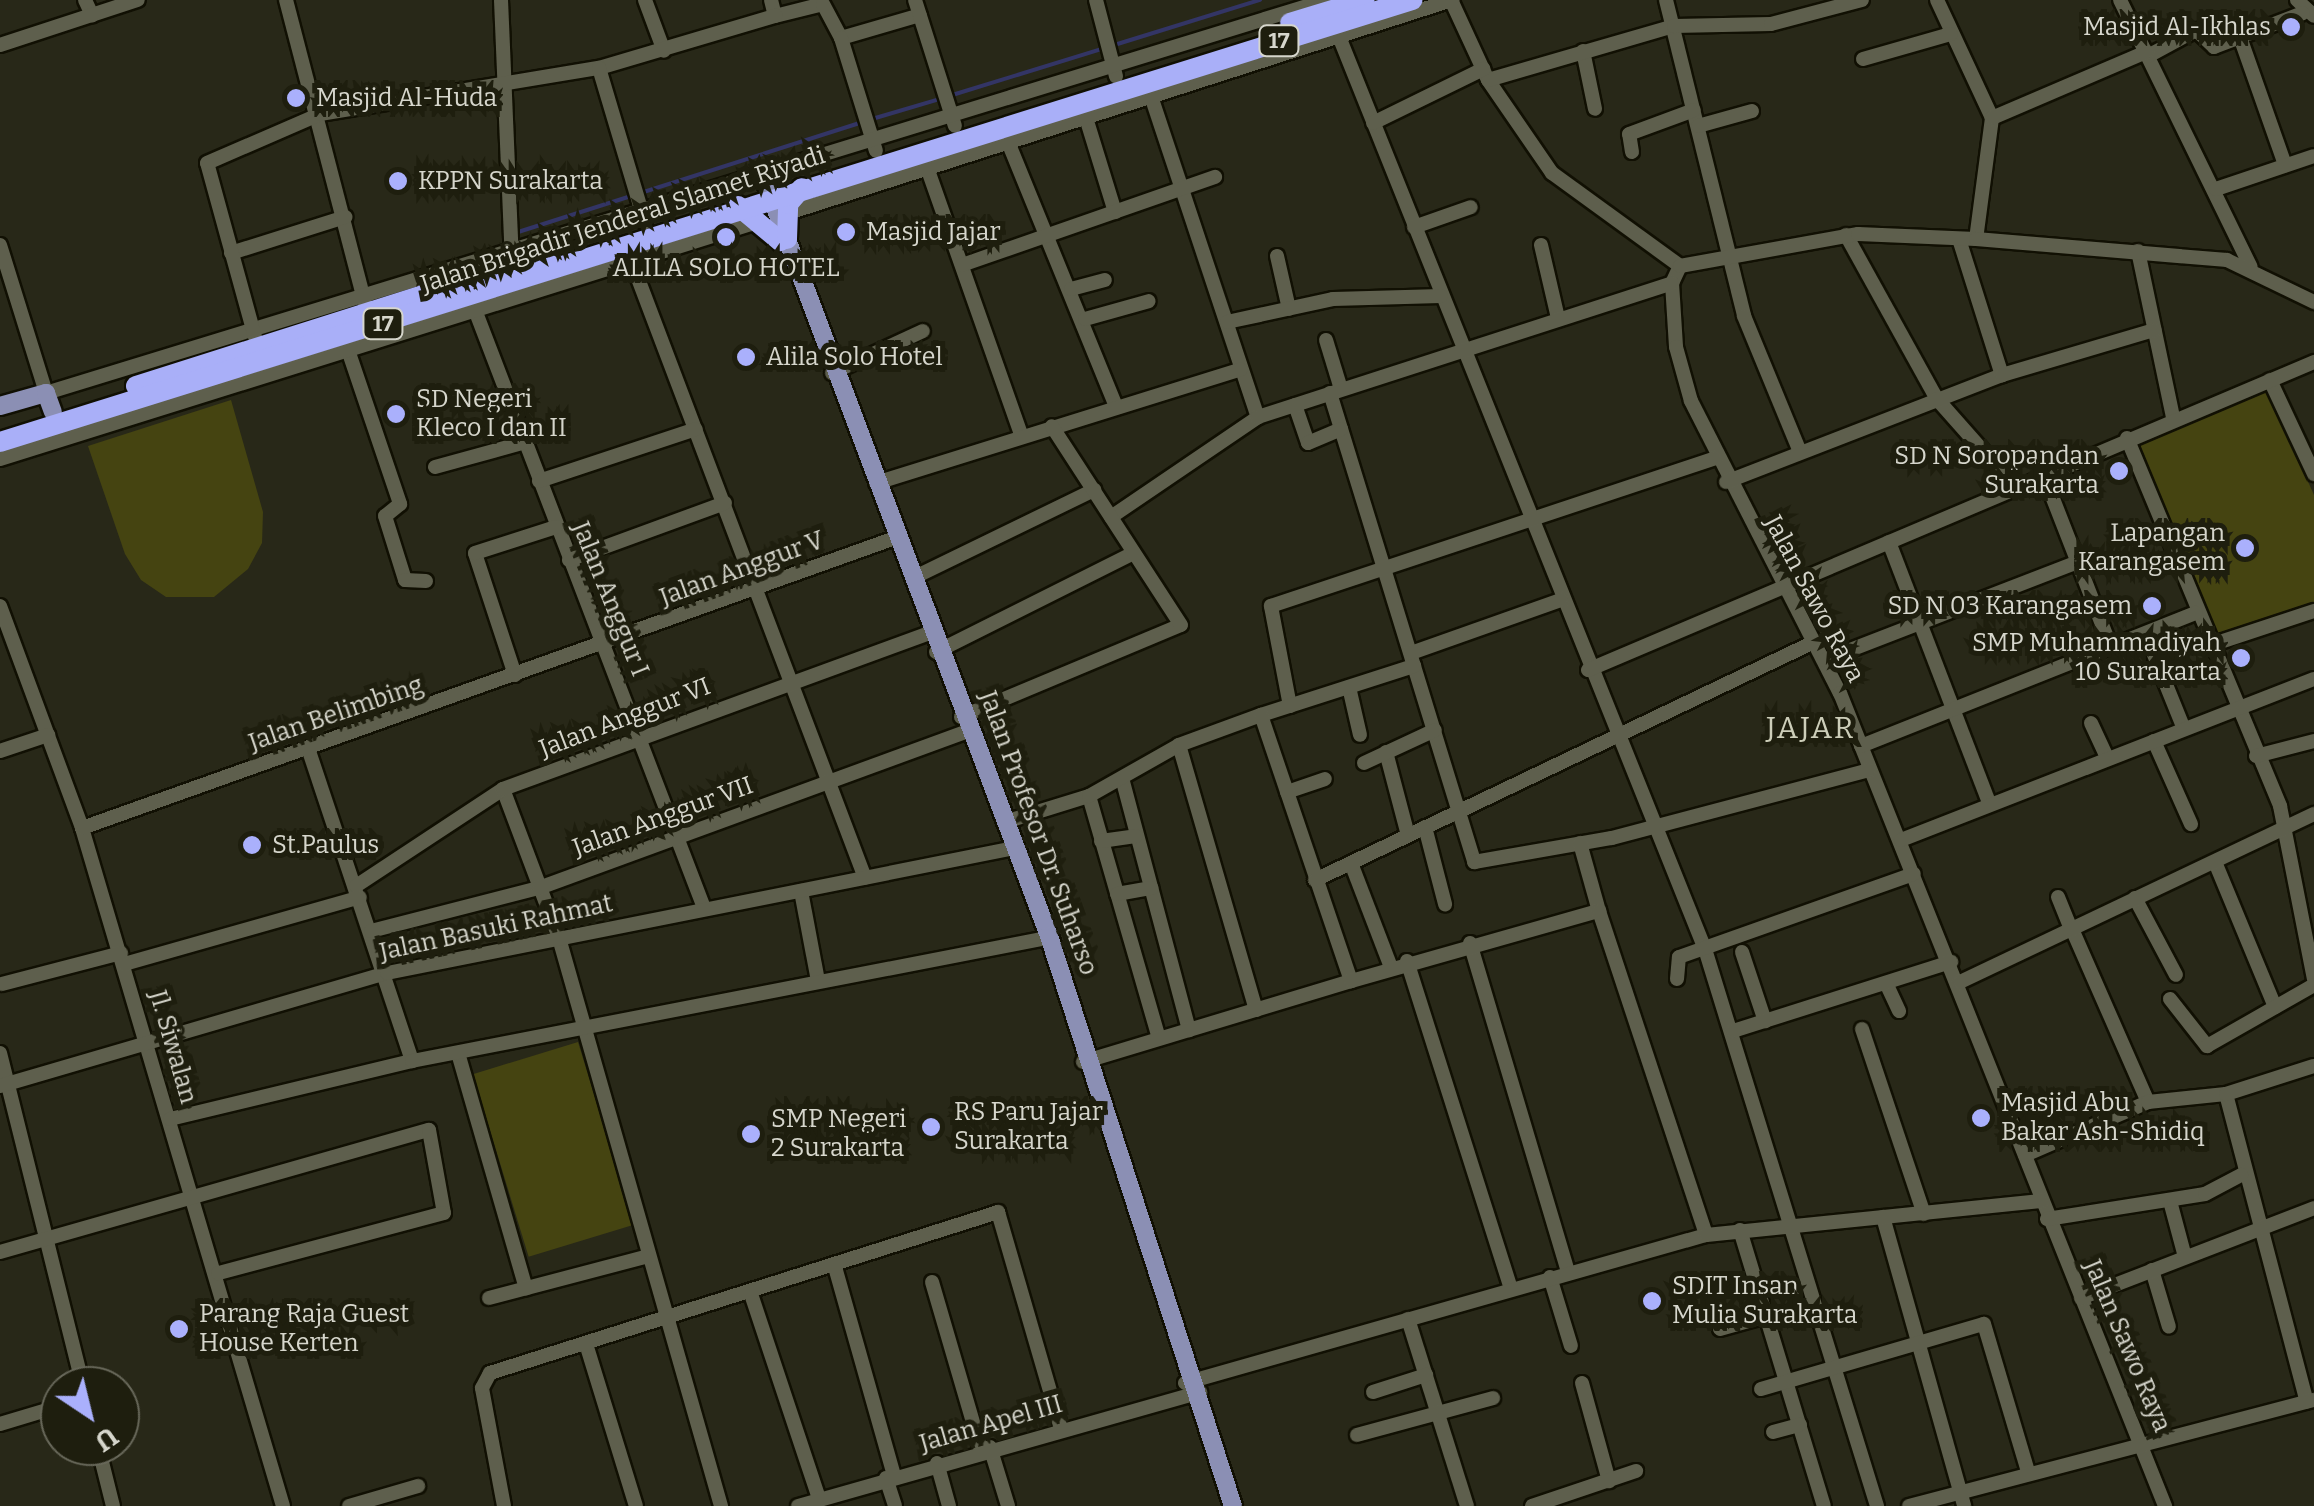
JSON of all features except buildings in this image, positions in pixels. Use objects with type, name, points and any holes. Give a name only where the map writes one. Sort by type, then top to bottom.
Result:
[{"type":"highway","name":"17","points":[[1147,81],[1265,52],[1365,0]]},
{"type":"highway","name":"17","points":[[1147,81],[1228,35],[1279,20],[1412,0]]},
{"type":"highway","name":"Jalan Brigadir Jenderal Slamet Riyadi","points":[[0,442],[459,296],[512,259],[639,204],[770,205],[870,132],[1112,60],[1147,81]]},
{"type":"highway","name":"Jalan Brigadir Jenderal Slamet Riyadi","points":[[512,259],[628,252],[738,206],[770,205],[804,186],[1004,133],[1083,108],[1147,81]]},
{"type":"highway","points":[[770,205],[783,240]]},
{"type":"highway","name":"Jalan Brigadir Jenderal Slamet Riyadi","points":[[0,428],[45,389],[252,326],[364,299],[492,295],[512,259]]},
{"type":"main road","name":"Jalan Profesor Dr. Suharso","points":[[783,240],[919,575],[941,650],[1087,1061],[1234,1506]]},
{"type":"main road","points":[[0,406],[45,389]]},
{"type":"main road","name":"Jalan Profesor Dr. Suharso","points":[[880,482],[928,632],[941,650]]},
{"type":"main road","name":"Jalan Profesor Dr. Suharso","points":[[1013,848],[1087,1061]]},
{"type":"main road","name":"Jalan Profesor Dr. Suharso","points":[[1192,1387],[1224,1506]]},
{"type":"street","points":[[85,0],[92,15]]},
{"type":"street","points":[[0,45],[138,0]]},
{"type":"street","points":[[286,0],[320,114],[364,299]]},
{"type":"street","points":[[501,0],[512,259]]},
{"type":"street","points":[[646,0],[664,50]]},
{"type":"street","points":[[771,0],[775,16]]},
{"type":"street","points":[[1096,0],[1112,60],[1228,35]]},
{"type":"street","points":[[1877,1506],[1734,1032],[1705,949],[1588,670],[1460,348],[1373,122],[1337,14],[1451,0],[1486,74],[1552,173],[1680,266],[1846,236],[1976,239],[2227,260],[2251,267],[2314,302]]},
{"type":"street","points":[[1666,0],[1734,258],[1754,350],[1800,452]]},
{"type":"street","points":[[1373,122],[1486,74],[1674,26],[1771,24],[1862,0]]},
{"type":"street","points":[[1936,0],[1992,118],[1976,239]]},
{"type":"street","points":[[2120,0],[2251,267]]},
{"type":"street","points":[[252,326],[208,160],[320,114],[600,68],[823,4],[840,38],[870,132],[639,204],[600,68]]},
{"type":"street","points":[[840,38],[918,7],[948,107]]},
{"type":"street","points":[[1992,118],[2198,30],[2212,46],[2305,10]]},
{"type":"street","points":[[1864,60],[1951,34]]},
{"type":"street","points":[[2240,38],[2285,165]]},
{"type":"street","points":[[1584,51],[1595,109]]},
{"type":"street","points":[[1147,81],[1258,417]]},
{"type":"street","points":[[1083,108],[1116,212]]},
{"type":"street","points":[[1632,152],[1629,134],[1694,110]]},
{"type":"street","points":[[1698,126],[1752,111]]},
{"type":"street","points":[[1004,133],[1042,237],[1085,320],[1116,407]]},
{"type":"street","points":[[2216,189],[2314,156]]},
{"type":"street","points":[[865,878],[628,252],[924,157],[1021,435]]},
{"type":"street","points":[[962,265],[1215,177]]},
{"type":"street","points":[[1414,227],[1472,207]]},
{"type":"street","points":[[231,252],[345,217]]},
{"type":"street","points":[[1846,236],[1938,399],[2013,485]]},
{"type":"street","points":[[1959,239],[2002,375]]},
{"type":"street","points":[[2227,260],[2240,244]]},
{"type":"street","points":[[0,245],[45,389]]},
{"type":"street","points":[[1541,245],[1558,318]]},
{"type":"street","points":[[2138,251],[2173,417]]},
{"type":"street","points":[[1277,256],[1289,309]]},
{"type":"street","name":"Jalan Sawo Raya","points":[[1680,266],[1672,283],[1676,347],[1714,458],[1824,660],[1960,982],[2048,1219],[2144,1440],[2165,1506]]},
{"type":"street","points":[[1071,288],[1105,280]]},
{"type":"street","points":[[1111,517],[1258,417],[1460,348],[1672,283]]},
{"type":"street","points":[[0,459],[348,347],[459,296]]},
{"type":"street","name":"Jalan Anggur I","points":[[459,296],[526,442],[704,908]]},
{"type":"street","points":[[1227,322],[1289,309],[1441,296]]},
{"type":"street","points":[[1085,320],[1148,301]]},
{"type":"street","points":[[1726,482],[2002,375],[2154,330]]},
{"type":"street","points":[[836,371],[923,331]]},
{"type":"street","points":[[1326,340],[1341,430],[1478,864],[1654,826],[1870,770]]},
{"type":"street","points":[[348,347],[400,504],[385,516],[405,580],[426,581]]},
{"type":"street","points":[[1588,670],[2173,417],[2314,362]]},
{"type":"street","points":[[880,482],[1242,369]]},
{"type":"street","points":[[2270,380],[2314,474]]},
{"type":"street","points":[[1295,405],[1308,442],[1341,430]]},
{"type":"street","points":[[941,650],[1134,553],[1052,426]]},
{"type":"street","points":[[539,481],[696,429]]},
{"type":"street","points":[[2127,438],[2208,646],[2285,828],[2314,982],[2206,1046],[2170,999]]},
{"type":"street","points":[[435,467],[526,442]]},
{"type":"street","points":[[1290,706],[1270,606],[1384,572],[1714,458]]},
{"type":"street","points":[[2043,473],[2112,647]]},
{"type":"street","points":[[919,575],[1094,490]]},
{"type":"street","points":[[569,560],[725,503]]},
{"type":"street","points":[[515,675],[475,552],[556,527]]},
{"type":"street","name":"Jalan Anggur V","points":[[604,642],[895,538]]},
{"type":"street","points":[[1889,542],[1989,802]]},
{"type":"street","name":"Jalan Anggur VII","points":[[371,932],[540,888],[830,780],[1178,629],[1134,553]]},
{"type":"street","points":[[1824,660],[2078,562]]},
{"type":"street","points":[[1004,823],[1089,796],[1179,745],[1349,687],[1560,600]]},
{"type":"street","name":"Jl. Siwalan","points":[[0,606],[82,828],[218,1273],[284,1506]]},
{"type":"street","points":[[2208,646],[2314,611]]},
{"type":"street","points":[[1861,746],[2196,612]]},
{"type":"street","name":"Jalan Anggur VI","points":[[2,984],[123,958],[358,891],[503,790],[640,734],[928,632]]},
{"type":"street","points":[[2146,635],[2184,729]]},
{"type":"street","name":"Jalan Belimbing","points":[[82,828],[604,642]]},
{"type":"street","points":[[1316,880],[1814,642]]},
{"type":"street","points":[[1901,840],[1989,802],[2314,679]]},
{"type":"street","points":[[1349,687],[1360,735]]},
{"type":"street","points":[[1261,715],[1351,980]]},
{"type":"street","points":[[2091,723],[2107,758]]},
{"type":"street","points":[[1364,763],[1435,730]]},
{"type":"street","points":[[0,751],[48,734]]},
{"type":"street","points":[[2154,740],[2191,824]]},
{"type":"street","points":[[2256,756],[2314,740]]},
{"type":"street","points":[[1179,745],[1256,1010]]},
{"type":"street","points":[[308,748],[386,972],[412,1061]]},
{"type":"street","points":[[1386,752],[1408,835]]},
{"type":"street","points":[[1122,778],[1189,1030]]},
{"type":"street","points":[[1287,792],[1325,778]]},
{"type":"street","points":[[503,790],[560,938],[580,1029],[721,1506]]},
{"type":"street","points":[[1089,796],[1159,1038]]},
{"type":"street","points":[[1960,982],[2314,814]]},
{"type":"street","points":[[1425,827],[1445,904]]},
{"type":"street","points":[[1102,842],[1136,836]]},
{"type":"street","points":[[1580,843],[1706,1235]]},
{"type":"street","name":"Jalan Basuki Rahmat","points":[[3,1085],[386,972],[1013,848]]},
{"type":"street","points":[[2215,862],[2275,1007]]},
{"type":"street","points":[[1351,863],[1391,967]]},
{"type":"street","points":[[1677,980],[1674,959],[1914,874]]},
{"type":"street","points":[[1117,894],[1151,888]]},
{"type":"street","points":[[801,891],[818,981]]},
{"type":"street","points":[[2058,897],[2148,1102]]},
{"type":"street","points":[[2135,898],[2176,975]]},
{"type":"street","points":[[1087,1061],[1407,961],[1599,911]]},
{"type":"street","points":[[170,1119],[412,1061],[1042,939]]},
{"type":"street","points":[[1470,944],[1568,1272]]},
{"type":"street","points":[[1742,952],[1765,1021]]},
{"type":"street","points":[[1407,961],[1511,1288]]},
{"type":"street","points":[[1734,1032],[1951,962]]},
{"type":"street","points":[[1886,983],[1899,1011]]},
{"type":"street","points":[[1862,1028],[1924,1214]]},
{"type":"street","points":[[0,1053],[3,1085],[78,1366]]},
{"type":"street","points":[[458,1053],[526,1288]]},
{"type":"street","points":[[2026,1155],[2148,1102],[2226,1094],[2314,1066]]},
{"type":"street","points":[[1909,1506],[1962,1499],[2028,1472],[2310,1401],[2241,1175],[2226,1094]]},
{"type":"street","points":[[0,1252],[45,1236],[429,1130],[444,1214],[218,1273]]},
{"type":"street","points":[[2048,1219],[2170,1202],[2241,1175]]},
{"type":"street","name":"Jalan Apel III","points":[[798,1506],[837,1500],[890,1477],[1408,1319],[1706,1235],[2041,1201]]},
{"type":"street","points":[[2170,1202],[2186,1258]]},
{"type":"street","points":[[2082,1298],[2259,1226],[2314,1208]]},
{"type":"street","points":[[504,1506],[484,1380],[998,1212],[1060,1426]]},
{"type":"street","points":[[1883,1217],[1962,1499]]},
{"type":"street","points":[[1740,1230],[1824,1506]]},
{"type":"street","points":[[490,1298],[649,1256]]},
{"type":"street","points":[[835,1267],[890,1477],[894,1506]]},
{"type":"street","points":[[2152,1270],[2170,1326]]},
{"type":"street","points":[[1550,1277],[1571,1346]]},
{"type":"street","points":[[932,1282],[985,1449],[1008,1506]]},
{"type":"street","points":[[752,1294],[819,1500]]},
{"type":"street","points":[[1720,1329],[1766,1316]]},
{"type":"street","points":[[1408,1319],[1467,1506]]},
{"type":"street","points":[[1762,1389],[1984,1324],[2028,1472]]},
{"type":"street","points":[[587,1347],[636,1506]]},
{"type":"street","points":[[1374,1392],[1426,1376]]},
{"type":"street","points":[[1582,1382],[1609,1481]]},
{"type":"street","points":[[1357,1435],[1493,1398]]},
{"type":"street","points":[[0,1424],[40,1412]]},
{"type":"street","points":[[1772,1432],[1800,1425]]},
{"type":"street","points":[[937,1463],[950,1506]]},
{"type":"street","points":[[103,1466],[113,1506]]},
{"type":"street","points":[[1532,1506],[1636,1472]]},
{"type":"street","points":[[349,1506],[418,1486]]},
{"type":"shaded area","name":"Lapangan Karangasem","points":[[2268,391],[2314,495],[2314,602],[2213,642],[2136,445]]},
{"type":"shaded area","points":[[231,400],[263,512],[262,543],[248,569],[214,597],[166,597],[141,580],[125,554],[88,446]]},
{"type":"shaded area","points":[[578,1042],[634,1225],[529,1257],[473,1074]]},
{"type":"waterway","points":[[1111,46],[1260,0]]},
{"type":"waterway","points":[[949,96],[1102,49]]},
{"type":"waterway","points":[[872,119],[940,99]]},
{"type":"waterway","points":[[515,233],[863,122]]},
{"type":"place","name":"Masjid Al-Ikhlas","points":[[2291,27]]},
{"type":"place","name":"Masjid Al-Huda","points":[[296,98]]},
{"type":"place","name":"KPPN Surakarta","points":[[398,181]]},
{"type":"place","name":"Masjid Jajar","points":[[846,232]]},
{"type":"place","name":"ALILA SOLO HOTEL","points":[[726,237]]},
{"type":"place","name":"Alila Solo Hotel","points":[[746,357]]},
{"type":"place","name":"SD Negeri Kleco I dan II","points":[[396,414]]},
{"type":"place","name":"SD N Soropandan Surakarta","points":[[2119,471]]},
{"type":"place","name":"Lapangan Karangasem","points":[[2245,548]]},
{"type":"place","name":"SD N 03 Karangasem","points":[[2152,606]]},
{"type":"place","name":"SMP Muhammadiyah 10 Surakarta","points":[[2241,658]]},
{"type":"place","name":"St.Paulus","points":[[252,845]]},
{"type":"place","name":"Masjid Abu Bakar Ash-Shidiq","points":[[1981,1118]]},
{"type":"place","name":"RS Paru Jajar Surakarta","points":[[931,1127]]},
{"type":"place","name":"SMP Negeri 2 Surakarta","points":[[751,1134]]},
{"type":"place","name":"SDIT Insan Mulia Surakarta","points":[[1652,1301]]},
{"type":"place","name":"Parang Raja Guest House Kerten","points":[[179,1329]]},
{"type":"district","name":"JAJAR","points":[[1811,728]]}]
